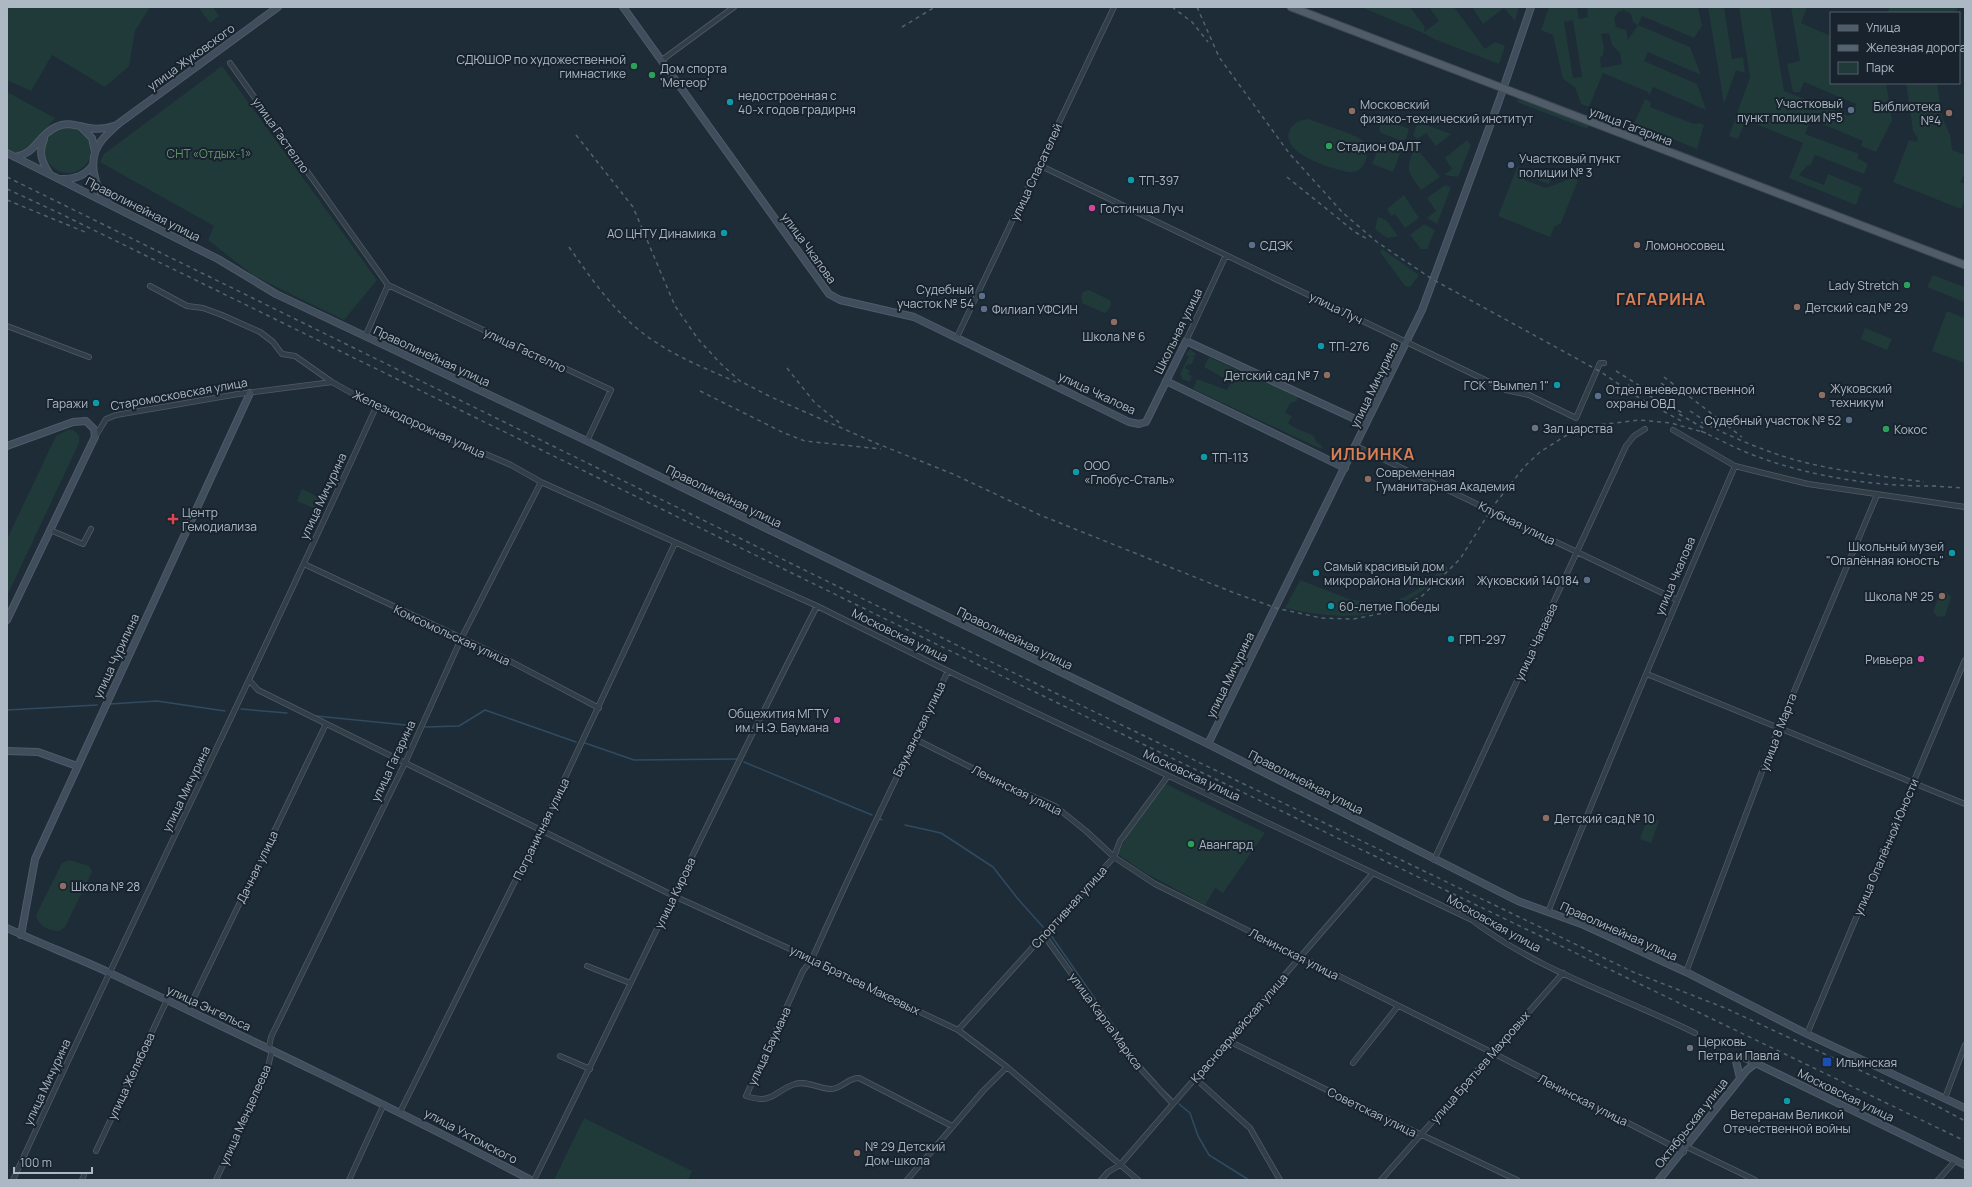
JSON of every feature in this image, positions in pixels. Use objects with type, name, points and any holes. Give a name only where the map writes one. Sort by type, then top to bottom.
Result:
[{"type":"main road","name":"улица Жуковского","points":[[95,153],[102,140],[118,124],[278,7]]},
{"type":"main road","name":"улица Чкалова","points":[[623,7],[829,294],[840,300],[914,317],[1129,422],[1139,424],[1146,422],[1150,416]]},
{"type":"main road","name":"улица Мичурина","points":[[1208,744],[1356,446],[1424,304],[1504,89],[1531,7]]},
{"type":"main road","name":"улица Гагарина","points":[[1291,8],[1965,265]]},
{"type":"main road","points":[[15,157],[30,152],[57,126],[65,124],[78,125],[95,129],[118,124]]},
{"type":"main road","points":[[78,125],[86,130],[92,138],[95,153],[93,165],[95,180],[104,198],[111,206]]},
{"type":"main road","points":[[45,136],[40,151],[41,159],[50,174]]},
{"type":"main road","points":[[7,153],[60,179],[72,179],[82,176],[93,165]]},
{"type":"main road","name":"Праволинейная улица","points":[[60,179],[218,259],[276,294],[587,441],[1208,744],[1434,860],[1518,901],[1584,925],[1686,972],[1807,1034],[1965,1108]]},
{"type":"main road","points":[[1186,341],[1366,424]]},
{"type":"main road","name":"Школьная улица","points":[[1150,416],[1186,341]]},
{"type":"main road","points":[[1166,381],[1345,468]]},
{"type":"main road","name":"улица Чурилина","points":[[21,935],[35,859],[250,393]]},
{"type":"main road","points":[[7,446],[73,422],[86,421],[94,429],[95,437],[7,620]]},
{"type":"main road","points":[[7,751],[38,752],[77,766]]},
{"type":"main road","name":"улица Энгельса","points":[[7,928],[167,1000],[400,1112]]},
{"type":"main road","name":"Московская улица","points":[[1740,1078],[1736,1063],[1737,1059],[1743,1057],[1965,1165]]},
{"type":"main road","name":"Октябрьская улица","points":[[1660,1180],[1740,1078],[1756,1063]]},
{"type":"main road","name":"улица Ухтомского","points":[[400,1112],[532,1180]]},
{"type":"street","points":[[662,60],[734,7]]},
{"type":"street","name":"улица Спасателей","points":[[957,337],[1114,7]]},
{"type":"street","name":"улица Гастелло","points":[[230,63],[388,285],[611,390],[587,441]]},
{"type":"street","name":"улица Луч","points":[[1039,165],[1506,390],[1529,395],[1576,418],[1600,363],[1604,363]]},
{"type":"street","name":"Школьная улица","points":[[1186,341],[1226,255]]},
{"type":"street","points":[[365,336],[388,285]]},
{"type":"street","name":"Железнодорожная улица","points":[[150,286],[187,306],[203,308],[260,332],[273,342],[282,354],[295,356],[332,382],[376,407],[511,465],[541,482],[675,543]]},
{"type":"street","points":[[7,326],[89,357]]},
{"type":"street","name":"Старомосковская улица","points":[[95,437],[106,419],[116,416],[250,393],[332,382]]},
{"type":"street","name":"улица Мичурина","points":[[13,1180],[109,973],[250,681],[376,407]]},
{"type":"street","name":"улица Чапаева","points":[[1434,860],[1627,445],[1634,436],[1645,429]]},
{"type":"street","points":[[1673,430],[1735,466],[1808,484],[1965,507]]},
{"type":"street","name":"Клубная улица","points":[[1356,446],[1677,600]]},
{"type":"street","name":"улица Чкалова","points":[[1548,912],[1628,714],[1647,674],[1677,600],[1735,466]]},
{"type":"street","name":"улица Гагарина","points":[[272,1050],[269,1047],[270,1037],[405,763],[461,639],[541,482]]},
{"type":"street","name":"улица 8 Марта","points":[[1686,972],[1779,728],[1877,495]]},
{"type":"street","points":[[50,530],[83,544],[91,529]]},
{"type":"street","name":"Московская улица","points":[[675,543],[694,550],[817,606],[948,671],[1472,920],[1495,938],[1563,973],[1695,1033]]},
{"type":"street","name":"Пограничная улица","points":[[400,1112],[541,829],[675,543]]},
{"type":"street","name":"Комсомольская улица","points":[[304,564],[502,657],[599,708]]},
{"type":"street","name":"улица Кирова","points":[[532,1180],[590,1069],[630,983],[674,896],[749,740],[817,606]]},
{"type":"street","name":"улица Опалённой Юности","points":[[1807,1034],[1965,660]]},
{"type":"street","name":"Бауманская улица","points":[[890,789],[948,671]]},
{"type":"street","points":[[1647,674],[1721,706],[1779,728],[1965,804]]},
{"type":"street","name":"улица Братьев Макеевых","points":[[250,681],[258,690],[674,896],[812,959],[846,977],[958,1030],[1007,1067],[1138,1180]]},
{"type":"street","name":"Дачная улица","points":[[188,1010],[326,724]]},
{"type":"street","name":"Ленинская улица","points":[[915,740],[1000,782],[1055,806],[1114,857],[1155,884],[1685,1149],[1755,1180]]},
{"type":"street","name":"Спортивная улица","points":[[958,1030],[1114,857],[1120,841],[1168,776]]},
{"type":"street","name":"улица Баумана","points":[[890,789],[812,959],[803,971],[746,1096],[769,1098],[799,1083],[826,1088],[836,1088],[851,1078],[859,1078],[952,1126]]},
{"type":"street","name":"Красноармейская улица","points":[[1101,1180],[1108,1172],[1120,1165],[1373,873]]},
{"type":"street","name":"улица Карла Маркса","points":[[1043,934],[1138,1066],[1173,1104]]},
{"type":"street","points":[[587,966],[630,983]]},
{"type":"street","name":"улица Братьев Махровых","points":[[1381,1180],[1563,973]]},
{"type":"street","name":"улица Желябова","points":[[96,1151],[167,1000]]},
{"type":"street","points":[[1353,1063],[1398,1006]]},
{"type":"street","name":"Советская улица","points":[[1229,1041],[1420,1135],[1517,1180]]},
{"type":"street","points":[[1945,1098],[1965,1045]]},
{"type":"street","name":"улица Менделеева","points":[[216,1180],[267,1071],[272,1050]]},
{"type":"street","points":[[560,1056],[590,1069]]},
{"type":"street","points":[[907,1180],[952,1126],[1007,1067]]},
{"type":"street","points":[[1196,1079],[1250,1128],[1280,1180]]},
{"type":"street","points":[[349,1180],[384,1104]]},
{"type":"street","points":[[1938,1180],[1956,1160]]},
{"type":"street","points":[[82,1180],[84,1175]]},
{"type":"green space","points":[[7,7],[150,7],[135,31],[129,66],[105,87],[52,55],[31,91],[7,80]]},
{"type":"green space","points":[[198,7],[213,7],[219,16],[210,23]]},
{"type":"green space","points":[[1361,7],[1410,7],[1425,27],[1424,32],[1439,21],[1429,7],[1454,7],[1485,49],[1495,42],[1505,46],[1499,64],[1434,39]]},
{"type":"green space","points":[[1472,7],[1519,7],[1515,21],[1504,8],[1483,24]]},
{"type":"green space","points":[[1549,7],[1577,7],[1579,19],[1588,17],[1587,7],[1698,7],[1702,26],[1694,38],[1642,16],[1638,25],[1690,47],[1701,75],[1648,52],[1644,61],[1697,84],[1706,110],[1653,87],[1649,96],[1648,92],[1603,73],[1589,107],[1581,104],[1575,87],[1563,79],[1553,35],[1541,30]],"holes":[[[1624,10],[1631,14],[1633,22],[1638,25],[1628,40],[1626,30],[1616,27],[1614,18],[1618,12]],[[1573,20],[1582,77],[1573,78],[1564,22]],[[1609,33],[1612,45],[1620,53],[1622,64],[1601,68],[1600,57],[1603,56],[1604,47],[1601,34]]]},
{"type":"green space","points":[[1708,7],[1724,7],[1732,59],[1743,57],[1745,73],[1736,70],[1724,104]]},
{"type":"green space","points":[[1739,7],[1770,7],[1784,91],[1849,116],[1853,113],[1856,104],[1804,82],[1800,92],[1793,92],[1787,64],[1800,61],[1791,7],[1807,7],[1801,23],[1830,36],[1830,84],[1886,84],[1892,120],[1876,152],[1861,146],[1863,141],[1811,119],[1805,134],[1859,154],[1857,158],[1868,164],[1864,174],[1815,155],[1811,164],[1807,166],[1799,175],[1824,185],[1828,174],[1862,188],[1856,205],[1789,178],[1803,143],[1746,120],[1738,139],[1729,136],[1750,77]]},
{"type":"green space","points":[[1890,7],[1955,7],[1958,9],[1954,12],[1888,12]]},
{"type":"green space","name":"СНТ «Отдых-1»","points":[[222,66],[377,280],[344,320],[254,276],[208,240],[214,226],[100,162],[104,154]]},
{"type":"green space","points":[[1906,84],[1937,84],[1942,117],[1950,135],[1952,150],[1965,155],[1965,173],[1960,182],[1965,184],[1965,199],[1961,209],[1893,182],[1909,140],[1917,142],[1918,139],[1913,131]]},
{"type":"green space","points":[[7,92],[55,118],[32,145],[14,155],[7,152]]},
{"type":"green space","points":[[1518,99],[1588,124],[1588,129],[1517,102]]},
{"type":"green space","points":[[1645,99],[1651,102],[1650,107],[1694,124],[1700,123],[1704,125],[1697,149],[1634,123]]},
{"type":"green space","name":"Стадион ФАЛТ","points":[[1308,119],[1360,138],[1367,148],[1367,157],[1362,167],[1356,171],[1348,172],[1319,163],[1299,153],[1292,146],[1288,138],[1290,130],[1293,125],[1302,120]]},
{"type":"green space","points":[[1385,119],[1409,129],[1406,139],[1402,141],[1381,133],[1379,129],[1382,120]]},
{"type":"green space","points":[[1418,122],[1451,134],[1436,146],[1426,133],[1417,139],[1413,135]]},
{"type":"green space","points":[[68,127],[81,131],[87,137],[91,150],[87,163],[81,169],[68,173],[55,169],[49,163],[45,150],[49,137],[55,131]]},
{"type":"green space","points":[[1382,140],[1402,148],[1393,172],[1372,164]]},
{"type":"green space","points":[[1467,140],[1471,145],[1458,177],[1444,175],[1452,169],[1445,158]]},
{"type":"green space","points":[[1415,146],[1440,177],[1421,190],[1412,178],[1409,169],[1410,160]]},
{"type":"green space","points":[[1518,165],[1525,180],[1546,188],[1572,178],[1578,180],[1561,223],[1554,227],[1550,237],[1498,216]]},
{"type":"green space","points":[[1533,167],[1552,175],[1549,184],[1529,177]]},
{"type":"green space","points":[[1445,185],[1451,187],[1437,224],[1427,218],[1436,211],[1427,198]]},
{"type":"green space","points":[[1404,195],[1419,218],[1405,228],[1395,214],[1391,216],[1387,209]]},
{"type":"green space","points":[[1378,217],[1386,220],[1398,236],[1387,238],[1375,229]]},
{"type":"green space","points":[[1424,224],[1435,230],[1427,249],[1421,249],[1410,235]]},
{"type":"green space","points":[[1382,249],[1419,275],[1410,287],[1405,286],[1380,252]]},
{"type":"green space","points":[[1933,275],[1965,287],[1964,302],[1927,287]]},
{"type":"green space","points":[[1089,290],[1110,300],[1111,305],[1107,312],[1104,313],[1082,303],[1081,297],[1083,292]]},
{"type":"green space","points":[[1947,311],[1965,318],[1965,363],[1932,351]]},
{"type":"green space","points":[[1865,328],[1892,339],[1887,350],[1861,339]]},
{"type":"green space","points":[[1190,349],[1196,354],[1195,356],[1190,356],[1195,357],[1191,365],[1188,364],[1185,368],[1190,371],[1188,374],[1192,376],[1190,382],[1182,379],[1180,374],[1189,356],[1185,355]]},
{"type":"green space","points":[[1209,357],[1248,375],[1250,370],[1299,393],[1297,401],[1290,403],[1285,413],[1292,416],[1288,423],[1314,436],[1316,442],[1323,446],[1321,449],[1193,389],[1197,379],[1227,390],[1231,382],[1204,367]]},
{"type":"green space","points":[[68,430],[74,430],[79,436],[79,443],[7,596],[7,539],[56,436]]},
{"type":"green space","points":[[302,489],[323,499],[318,510],[297,501]]},
{"type":"green space","points":[[1445,564],[1448,569],[1429,586],[1410,599],[1392,608],[1353,616],[1310,613],[1285,608],[1300,580],[1349,599],[1372,603],[1379,607],[1407,596],[1415,591],[1439,572]]},
{"type":"green space","points":[[1946,592],[1951,597],[1945,616],[1938,617],[1933,612],[1940,593]]},
{"type":"green space","name":"Авангард","points":[[1166,784],[1265,833],[1223,893],[1215,888],[1205,905],[1142,871],[1118,854],[1128,834]]},
{"type":"green space","points":[[1648,817],[1659,821],[1651,843],[1640,839]]},
{"type":"green space","points":[[69,860],[89,866],[92,872],[65,927],[59,931],[51,930],[44,927],[39,922],[36,915],[62,863]]},
{"type":"green space","points":[[584,1118],[692,1171],[688,1180],[554,1180]]},
{"type":"waterway","points":[[110,704],[157,701],[225,711]]},
{"type":"waterway","points":[[7,710],[97,705]]},
{"type":"waterway","points":[[241,709],[287,713]]},
{"type":"waterway","points":[[425,727],[459,726],[485,710],[576,742]]},
{"type":"waterway","points":[[316,716],[416,726]]},
{"type":"waterway","points":[[585,743],[634,760],[738,759]]},
{"type":"waterway","points":[[744,762],[872,815]]},
{"type":"waterway","points":[[905,825],[941,833],[993,867],[1018,899],[1043,927]]},
{"type":"waterway","points":[[1050,934],[1141,1065],[1157,1083]]},
{"type":"waterway","points":[[1163,1090],[1172,1098]]},
{"type":"waterway","points":[[1179,1104],[1190,1113],[1198,1136],[1209,1155],[1249,1180]]},
{"type":"railway","points":[[902,27],[935,7]]},
{"type":"railway","points":[[1172,7],[1192,22],[1208,42]]},
{"type":"railway","points":[[1197,7],[1219,57],[1289,153],[1343,213],[1377,242],[1432,279],[1601,372],[1636,396],[1683,422]]},
{"type":"railway","points":[[576,135],[633,207],[675,306],[698,339],[721,364],[740,381],[771,397],[878,444],[953,474],[1040,515],[1232,592],[1276,608],[1321,618],[1353,619],[1384,613],[1403,606],[1422,596],[1460,559],[1494,505],[1525,466],[1540,452],[1567,435],[1598,425],[1639,420],[1671,423],[1706,433]]},
{"type":"railway","points":[[7,177],[981,657],[1633,972],[1725,1008],[1935,1105],[1965,1121]]},
{"type":"railway","points":[[1287,177],[1355,232],[1369,240]]},
{"type":"railway","points":[[7,189],[57,212],[977,664],[1965,1141]]},
{"type":"railway","points":[[7,200],[85,232]]},
{"type":"railway","points":[[569,247],[607,298],[641,332],[674,353],[738,383]]},
{"type":"railway","points":[[787,368],[815,403],[841,424]]},
{"type":"railway","points":[[1616,371],[1640,386]]},
{"type":"railway","points":[[1664,377],[1742,437]]},
{"type":"railway","points":[[1661,383],[1676,394]]},
{"type":"railway","points":[[1628,385],[1685,414]]},
{"type":"railway","points":[[700,391],[784,433],[805,441],[881,449]]},
{"type":"railway","points":[[1690,411],[1708,423]]},
{"type":"railway","points":[[1679,414],[1705,429]]},
{"type":"railway","points":[[1701,422],[1751,445],[1803,462],[1848,471],[1924,482]]},
{"type":"railway","points":[[1701,431],[1753,455],[1775,463],[1821,475],[1892,485],[1938,486]]},
{"type":"railway","points":[[1932,486],[1964,488]]},
{"type":"place","name":"СДЮШОР по художественной гимнастике","points":[[634,66]]},
{"type":"place","name":"Дом спорта 'Метеор'","points":[[652,75]]},
{"type":"place","name":"недостроенная с 40-х годов градирня","points":[[730,102]]},
{"type":"place","name":"Участковый пункт полиции №5","points":[[1851,110]]},
{"type":"place","name":"Московский физико-технический институт","points":[[1352,111]]},
{"type":"place","name":"Библиотека №4","points":[[1949,113]]},
{"type":"place","name":"Стадион ФАЛТ","points":[[1329,146]]},
{"type":"place","name":"Участковый пункт полиции № 3","points":[[1511,165]]},
{"type":"place","name":"ТП-397","points":[[1131,180]]},
{"type":"place","name":"Гостиница Луч","points":[[1092,208]]},
{"type":"place","name":"АО ЦНТУ Динамика","points":[[724,233]]},
{"type":"place","name":"СДЭК","points":[[1252,245]]},
{"type":"place","name":"Ломоносовец","points":[[1637,245]]},
{"type":"place","name":"Lady Stretch","points":[[1907,285]]},
{"type":"place","name":"Судебный участок № 54","points":[[982,296]]},
{"type":"place","name":"Детский сад № 29","points":[[1797,307]]},
{"type":"place","name":"Филиал УФСИН","points":[[984,309]]},
{"type":"place","name":"Школа № 6","points":[[1114,322]]},
{"type":"place","name":"ТП-276","points":[[1321,346]]},
{"type":"place","name":"Детский сад № 7","points":[[1327,375]]},
{"type":"place","name":"ГСК \"Вымпел 1\"","points":[[1557,385]]},
{"type":"place","name":"Жуковский техникум","points":[[1822,395]]},
{"type":"place","name":"Отдел вневедомственной охраны ОВД","points":[[1598,396]]},
{"type":"place","name":"Гаражи","points":[[96,403]]},
{"type":"place","name":"Судебный участок № 52","points":[[1849,420]]},
{"type":"place","name":"Зал царства","points":[[1535,428]]},
{"type":"place","name":"Кокос","points":[[1886,429]]},
{"type":"place","name":"ТП-113","points":[[1204,457]]},
{"type":"place","name":"ООО «Глобус-Сталь»","points":[[1076,472]]},
{"type":"place","name":"Современная Гуманитарная Академия","points":[[1368,479]]},
{"type":"place","name":"Центр Гемодиализа","points":[[173,519]]},
{"type":"place","name":"Школьный музей \"Опалённая юность\"","points":[[1952,553]]},
{"type":"place","name":"Самый красивый дом микрорайона Ильинский","points":[[1316,573]]},
{"type":"place","name":"Жуковский 140184","points":[[1587,580]]},
{"type":"place","name":"Школа № 25","points":[[1942,596]]},
{"type":"place","name":"60-летие Победы","points":[[1331,606]]},
{"type":"place","name":"ГРП-297","points":[[1451,639]]},
{"type":"place","name":"Ривьера","points":[[1921,659]]},
{"type":"place","name":"Общежития МГТУ им. Н.Э. Баумана","points":[[837,720]]},
{"type":"place","name":"Детский сад № 10","points":[[1546,818]]},
{"type":"place","name":"Авангард","points":[[1191,844]]},
{"type":"place","name":"Школа № 28","points":[[63,886]]},
{"type":"place","name":"Церковь Петра и Павла","points":[[1690,1048]]},
{"type":"place","name":"Ильинская","points":[[1827,1062]]},
{"type":"place","name":"Ветеранам Великой Отечественной войны","points":[[1787,1101]]},
{"type":"place","name":"№ 29 Детский Дом-школа","points":[[857,1153]]},
{"type":"district","name":"ГАГАРИНА","points":[[1661,299]]},
{"type":"district","name":"ИЛЬИНКА","points":[[1373,454]]}]
